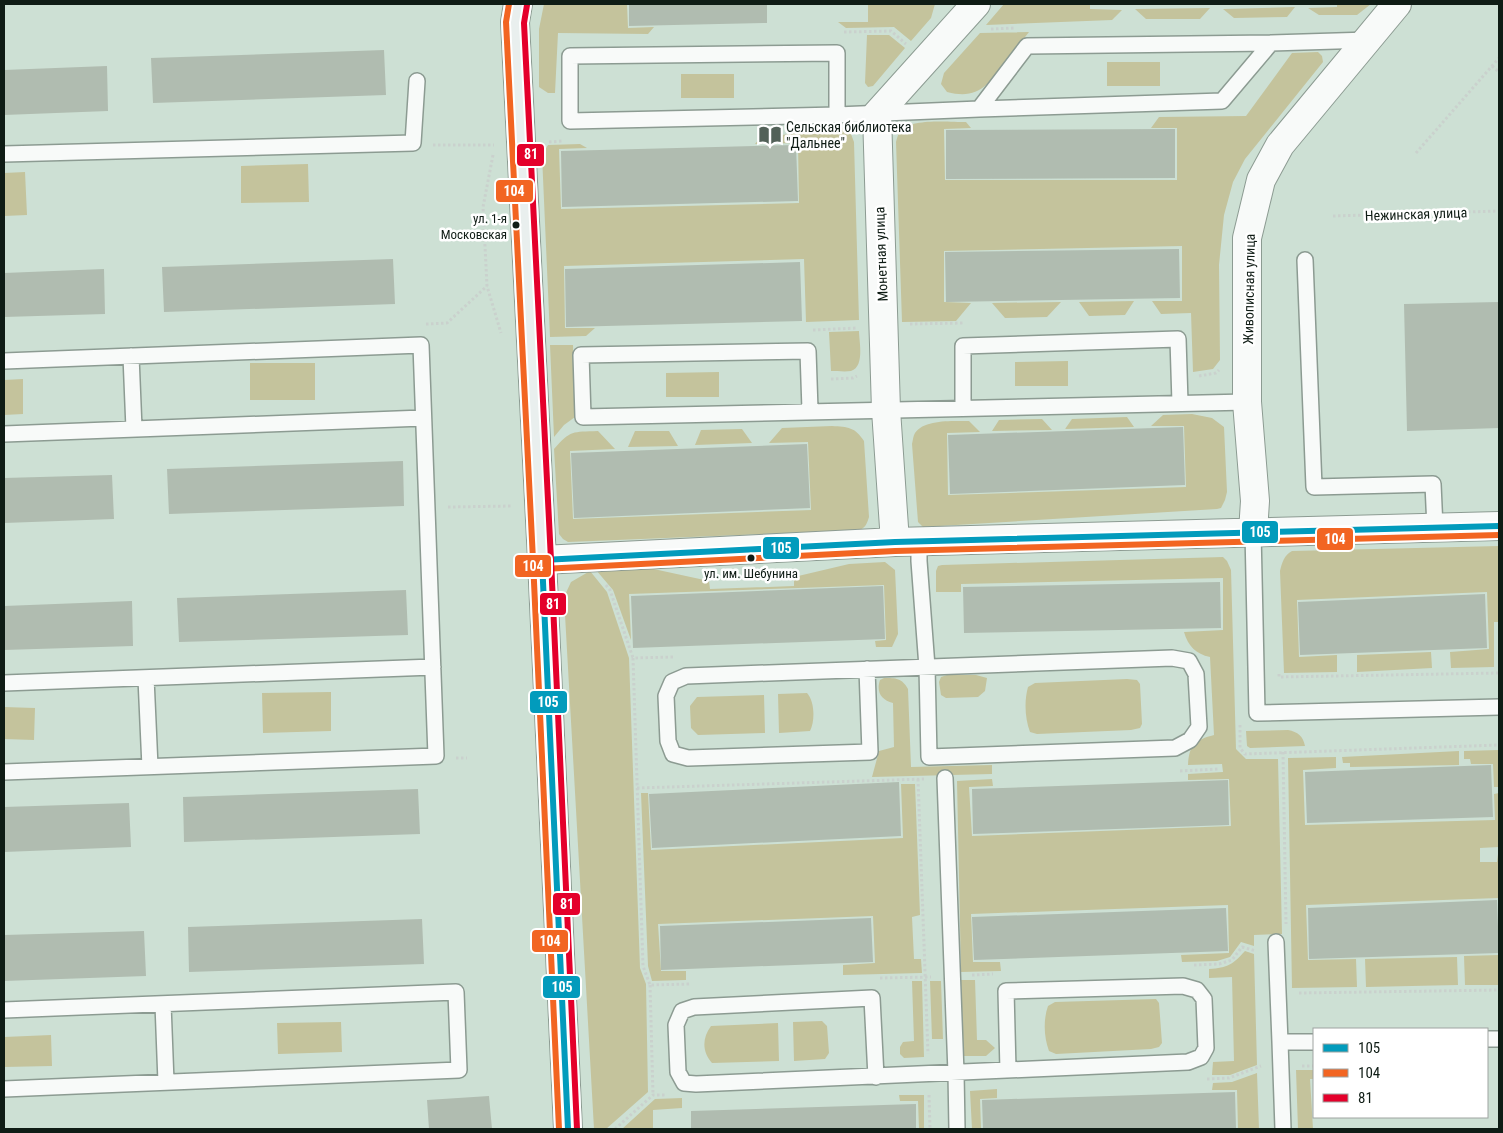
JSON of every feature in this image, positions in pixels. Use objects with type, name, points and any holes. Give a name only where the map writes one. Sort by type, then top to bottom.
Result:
[{"type":"street","points":[[518,4],[515,22],[568,1129]]},
{"type":"street","points":[[877,114],[976,4]]},
{"type":"street","name":"Живописная улица","points":[[1253,532],[1255,501],[1247,402],[1247,238],[1261,180],[1280,145],[1398,4]]},
{"type":"street","name":"Монетная улица","points":[[877,114],[886,410],[907,541]]},
{"type":"street","points":[[542,560],[907,541],[1499,526]]},
{"type":"lane","points":[[979,109],[1027,46],[1369,40]]},
{"type":"lane","points":[[837,115],[837,53],[570,56],[570,121],[837,115],[877,114],[1222,101],[1271,43]]},
{"type":"lane","points":[[4,154],[413,143],[417,81]]},
{"type":"lane","points":[[1305,260],[1314,487],[1433,484],[1436,528]]},
{"type":"lane","points":[[963,408],[963,346],[1178,339],[1180,403]]},
{"type":"lane","points":[[4,361],[421,345],[436,756],[4,772]]},
{"type":"lane","points":[[810,410],[808,351],[581,355],[582,417],[1247,402]]},
{"type":"lane","points":[[131,356],[134,429]]},
{"type":"lane","points":[[4,434],[423,418]]},
{"type":"lane","points":[[1253,532],[1257,713],[1499,707]]},
{"type":"lane","points":[[867,669],[870,752],[688,758],[673,754],[668,741],[666,696],[672,682],[686,676],[867,669],[927,667],[1172,658],[1189,661],[1196,674],[1199,727],[1190,740],[1175,748],[929,757],[927,667],[919,561],[907,541]]},
{"type":"lane","points":[[4,683],[433,667]]},
{"type":"lane","points":[[146,678],[150,767]]},
{"type":"lane","points":[[946,778],[957,1129]]},
{"type":"lane","points":[[1276,942],[1283,1129]]},
{"type":"lane","points":[[876,1077],[872,998],[694,1007],[682,1012],[676,1025],[678,1072],[684,1083],[696,1084],[928,1075],[1188,1062],[1200,1057],[1206,1048],[1204,999],[1197,990],[1183,986],[1006,991],[1008,1070]]},
{"type":"lane","points":[[4,1010],[456,992],[459,1070],[4,1089]]},
{"type":"lane","points":[[163,1004],[166,1082]]},
{"type":"lane","points":[[1280,1042],[1313,1042]]},
{"type":"path","points":[[1416,153],[1499,58]]},
{"type":"path","points":[[1492,66],[1499,72]]},
{"type":"path","points":[[543,142],[563,141]]},
{"type":"path","points":[[413,143],[495,145]]},
{"type":"path","name":"Нежинская улица","points":[[1333,216],[1499,211]]},
{"type":"path","points":[[831,379],[853,378],[861,374]]},
{"type":"path","points":[[427,507],[514,506]]},
{"type":"path","points":[[605,584],[610,590],[633,658]]},
{"type":"path","points":[[1279,667],[1279,677],[1499,674]]},
{"type":"path","points":[[1240,720],[1240,748],[1245,754],[1499,745]]},
{"type":"path","points":[[1283,752],[1286,926]]},
{"type":"path","points":[[918,779],[930,1129]]},
{"type":"path","points":[[615,1129],[653,1095],[650,985],[643,966],[637,788]]},
{"type":"path","points":[[1189,966],[1219,964],[1232,960],[1242,947],[1277,957]]},
{"type":"path","points":[[876,978],[1001,974]]},
{"type":"path","points":[[650,985],[699,984]]},
{"type":"path","points":[[1297,994],[1499,990]]},
{"type":"path","points":[[1229,1078],[1281,1059]]},
{"type":"green space","points":[[544,4],[627,4],[628,28],[654,27],[648,34],[558,33],[555,93],[548,93],[539,87],[539,29]]},
{"type":"green space","points":[[868,4],[935,4],[931,18],[911,41],[894,27],[846,28],[838,22],[868,22]]},
{"type":"green space","points":[[1004,4],[1090,4],[1090,9],[1122,10],[1112,20],[986,25]]},
{"type":"green space","points":[[1337,4],[1371,4],[1357,15],[1319,15],[1308,8],[1337,7]]},
{"type":"green space","points":[[1295,7],[1287,17],[1234,18],[1223,9]]},
{"type":"green space","points":[[1210,8],[1200,19],[1146,19],[1135,9]]},
{"type":"green space","points":[[1029,32],[993,78],[981,89],[967,94],[958,94],[947,92],[941,84],[944,73],[980,33]]},
{"type":"green space","points":[[867,35],[889,35],[905,48],[873,86],[868,87],[865,83]]},
{"type":"green space","points":[[1318,52],[1322,56],[1323,62],[1245,159],[1233,182],[1224,215],[1219,265],[1220,360],[1213,369],[1193,372],[1191,313],[1161,314],[1152,301],[1182,301],[1182,246],[944,251],[944,302],[971,303],[956,321],[902,322],[896,142],[900,131],[905,127],[921,122],[966,122],[971,128],[944,129],[945,180],[1177,180],[1177,128],[1151,128],[1159,117],[1246,116],[1292,53]]},
{"type":"green space","points":[[1107,62],[1160,62],[1160,86],[1107,86]]},
{"type":"green space","points":[[681,74],[734,74],[734,98],[681,98]]},
{"type":"green space","points":[[840,127],[849,129],[854,142],[859,320],[806,322],[804,259],[564,266],[565,328],[595,328],[586,336],[550,337],[542,155],[548,145],[580,144],[587,148],[559,149],[561,209],[799,203],[798,143],[755,144],[760,138]]},
{"type":"green space","points":[[308,164],[309,202],[241,203],[241,166]]},
{"type":"green space","points":[[25,172],[27,215],[4,216],[4,173]]},
{"type":"green space","points":[[1134,301],[1125,315],[1089,316],[1079,302]]},
{"type":"green space","points":[[1061,302],[1047,317],[1005,318],[992,303]]},
{"type":"green space","points":[[859,331],[860,359],[855,369],[851,371],[831,371],[829,332]]},
{"type":"green space","points":[[550,345],[573,345],[575,417],[564,425],[554,437]]},
{"type":"green space","points":[[1068,361],[1068,386],[1015,386],[1015,362]]},
{"type":"green space","points":[[250,363],[315,363],[315,400],[250,400]]},
{"type":"green space","points":[[719,372],[719,397],[666,397],[666,373]]},
{"type":"green space","points":[[23,379],[23,414],[4,415],[4,380]]},
{"type":"green space","points":[[1192,414],[1212,418],[1224,427],[1227,492],[1221,508],[923,527],[918,522],[912,444],[915,433],[925,425],[948,421],[969,421],[980,432],[947,433],[948,495],[1186,487],[1184,426],[1151,426],[1163,415]]},
{"type":"green space","points":[[1127,417],[1134,427],[1065,429],[1072,419]]},
{"type":"green space","points":[[1042,419],[1052,430],[992,431],[999,420]]},
{"type":"green space","points":[[832,426],[854,430],[864,441],[869,517],[865,526],[860,530],[568,542],[559,534],[554,449],[564,438],[573,433],[598,431],[615,449],[570,451],[573,519],[811,510],[808,442],[769,443],[782,428]]},
{"type":"green space","points":[[742,429],[752,443],[695,445],[701,430]]},
{"type":"green space","points":[[635,431],[669,431],[678,446],[628,447]]},
{"type":"green space","points":[[1499,546],[1499,622],[1494,622],[1494,667],[1451,668],[1450,652],[1489,649],[1487,592],[1297,600],[1299,657],[1337,655],[1337,672],[1284,673],[1280,571],[1285,557],[1292,551]]},
{"type":"green space","points":[[1223,557],[1231,570],[1236,749],[1246,759],[1278,759],[1282,934],[1254,935],[1254,946],[1241,942],[1230,957],[1217,961],[1182,962],[1181,955],[1229,953],[1228,905],[971,914],[973,962],[1000,962],[1001,971],[961,972],[957,781],[992,779],[993,786],[969,787],[972,836],[1231,826],[1229,779],[1188,780],[1188,774],[1223,772],[1222,764],[1188,765],[1194,744],[1214,735],[1210,657],[1193,649],[1184,632],[1223,630],[1223,578],[961,584],[961,592],[936,592],[936,571],[938,566]]},
{"type":"green space","points":[[885,562],[895,570],[898,634],[892,647],[876,647],[875,641],[886,640],[884,585],[629,594],[631,640],[613,590],[596,570],[649,568],[709,581],[710,589],[794,586],[794,577],[849,564]]},
{"type":"green space","points":[[590,571],[607,592],[629,658],[640,968],[646,984],[648,1092],[606,1129],[594,1129],[564,597],[571,582]]},
{"type":"green space","points":[[1431,652],[1432,668],[1357,672],[1357,655]]},
{"type":"green space","points":[[947,675],[976,675],[987,678],[985,691],[978,697],[946,698],[941,695],[939,682],[941,677]]},
{"type":"green space","points":[[884,678],[898,679],[908,689],[911,767],[992,765],[992,774],[872,777],[879,751],[894,747],[893,703],[885,700],[879,692],[880,680]]},
{"type":"green space","points":[[1137,680],[1140,684],[1142,724],[1140,728],[1037,734],[1030,732],[1026,716],[1026,698],[1028,687],[1035,683]]},
{"type":"green space","points":[[331,692],[331,731],[263,733],[262,693]]},
{"type":"green space","points":[[807,693],[812,701],[813,712],[813,722],[810,731],[779,733],[778,694]]},
{"type":"green space","points":[[764,695],[765,733],[698,735],[691,728],[690,706],[697,697]]},
{"type":"green space","points":[[4,707],[35,708],[34,740],[4,739]]},
{"type":"green space","points":[[1288,730],[1300,735],[1305,746],[1250,748],[1247,746],[1246,731]]},
{"type":"green space","points":[[1499,750],[1499,787],[1494,787],[1493,764],[1471,764],[1470,759],[1464,759],[1464,751]]},
{"type":"green space","points":[[1459,751],[1459,765],[1350,767],[1350,763],[1343,763],[1342,757]]},
{"type":"green space","points":[[1336,757],[1336,768],[1303,770],[1305,825],[1495,820],[1494,794],[1499,793],[1499,847],[1480,848],[1480,862],[1497,862],[1499,854],[1499,906],[1498,898],[1306,905],[1308,960],[1356,959],[1357,987],[1292,988],[1288,758]]},
{"type":"green space","points":[[901,784],[915,784],[920,915],[912,917],[914,959],[921,959],[922,973],[843,975],[843,965],[875,963],[873,916],[658,924],[661,971],[686,971],[686,980],[652,981],[648,966],[641,793],[648,793],[651,850],[903,838]]},
{"type":"green space","points":[[1245,951],[1254,954],[1257,1065],[1230,1075],[1212,1075],[1213,1062],[1234,1061],[1232,977],[1209,978],[1209,969],[1221,968],[1230,964]]},
{"type":"green space","points":[[1499,955],[1499,985],[1465,985],[1464,956]]},
{"type":"green space","points":[[1457,957],[1458,985],[1366,987],[1365,959]]},
{"type":"green space","points":[[961,980],[975,980],[977,1040],[986,1040],[995,1048],[986,1056],[963,1056]]},
{"type":"green space","points":[[912,981],[922,981],[924,1057],[904,1058],[900,1054],[900,1047],[903,1042],[914,1041]]},
{"type":"green space","points":[[930,981],[941,981],[943,1039],[932,1039]]},
{"type":"green space","points":[[1156,999],[1159,1003],[1162,1043],[1159,1047],[1056,1054],[1049,1051],[1045,1035],[1045,1017],[1048,1006],[1055,1002]]},
{"type":"green space","points":[[822,1021],[827,1026],[829,1053],[825,1059],[794,1061],[793,1022]]},
{"type":"green space","points":[[341,1022],[342,1052],[278,1054],[277,1023]]},
{"type":"green space","points":[[778,1023],[779,1061],[712,1063],[706,1054],[704,1045],[706,1035],[711,1026]]},
{"type":"green space","points":[[51,1035],[52,1066],[4,1067],[4,1037]]},
{"type":"green space","points":[[1296,1070],[1313,1070],[1313,1079],[1310,1079],[1313,1129],[1298,1129]]},
{"type":"green space","points":[[1257,1073],[1259,1129],[1238,1129],[1237,1090],[1212,1090],[1213,1083],[1232,1082]]},
{"type":"green space","points":[[997,1089],[997,1098],[980,1099],[981,1129],[972,1129],[970,1091]]},
{"type":"green space","points":[[899,1095],[924,1095],[924,1129],[919,1129],[918,1101],[900,1101]]},
{"type":"green space","points":[[682,1098],[682,1108],[653,1110],[653,1129],[622,1129],[655,1099]]},
{"type":"building","points":[[629,4],[767,4],[767,23],[629,26]]},
{"type":"building","points":[[384,50],[386,95],[153,103],[151,58]]},
{"type":"building","points":[[107,66],[108,111],[4,115],[4,70]]},
{"type":"building","points":[[1175,129],[1175,178],[946,179],[946,130]]},
{"type":"building","points":[[796,145],[798,201],[562,207],[561,151]]},
{"type":"building","points":[[1179,249],[1180,298],[946,302],[945,252]]},
{"type":"building","points":[[393,259],[395,304],[164,312],[162,267]]},
{"type":"building","points":[[800,262],[802,321],[566,327],[565,269]]},
{"type":"building","points":[[104,269],[105,314],[4,317],[4,273]]},
{"type":"building","points":[[1499,302],[1499,428],[1407,431],[1404,304]]},
{"type":"building","points":[[1183,427],[1185,485],[950,494],[948,435]]},
{"type":"building","points":[[807,444],[810,508],[574,518],[571,453]]},
{"type":"building","points":[[403,461],[404,506],[169,514],[167,469]]},
{"type":"building","points":[[112,475],[114,519],[4,523],[4,478]]},
{"type":"building","points":[[1220,582],[1221,628],[964,633],[963,587]]},
{"type":"building","points":[[883,586],[885,639],[633,648],[631,596]]},
{"type":"building","points":[[406,590],[408,635],[179,642],[177,598]]},
{"type":"building","points":[[1485,594],[1487,648],[1300,655],[1298,602]]},
{"type":"building","points":[[132,601],[133,646],[4,650],[4,606]]},
{"type":"building","points":[[1491,765],[1493,817],[1307,823],[1305,772]]},
{"type":"building","points":[[1228,780],[1229,825],[973,834],[972,789]]},
{"type":"building","points":[[899,782],[901,836],[652,848],[649,794]]},
{"type":"building","points":[[418,789],[420,834],[184,842],[183,797]]},
{"type":"building","points":[[129,803],[131,847],[4,852],[4,807]]},
{"type":"building","points":[[1497,900],[1499,953],[1309,959],[1308,908]]},
{"type":"building","points":[[1226,908],[1228,951],[974,960],[972,917]]},
{"type":"building","points":[[871,918],[873,962],[661,970],[660,926]]},
{"type":"building","points":[[422,919],[424,964],[189,972],[188,927]]},
{"type":"building","points":[[144,931],[146,976],[4,981],[4,935]]},
{"type":"building","points":[[1235,1092],[1236,1129],[983,1129],[982,1100]]},
{"type":"building","points":[[489,1096],[492,1129],[429,1129],[427,1100]]},
{"type":"building","points":[[916,1104],[916,1129],[691,1129],[691,1111]]},
{"type":"transit line","name":"104","points":[[509,4],[506,22],[559,1129]]},
{"type":"transit line","name":"81","points":[[527,5],[524,23],[577,1129]]},
{"type":"transit line","name":"105","points":[[542,560],[895,542],[1499,526]]},
{"type":"transit line","name":"104","points":[[542,569],[895,551],[1499,535]]},
{"type":"transit line","name":"105","points":[[542,560],[568,1129]]},
{"type":"place","name":"Сельская библиотека \"Дальнее\"","points":[[770,135]]},
{"type":"place","name":"ул. 1-я Московская","points":[[516,225]]},
{"type":"place","name":"ул. им. Шебунина","points":[[751,558]]}]
